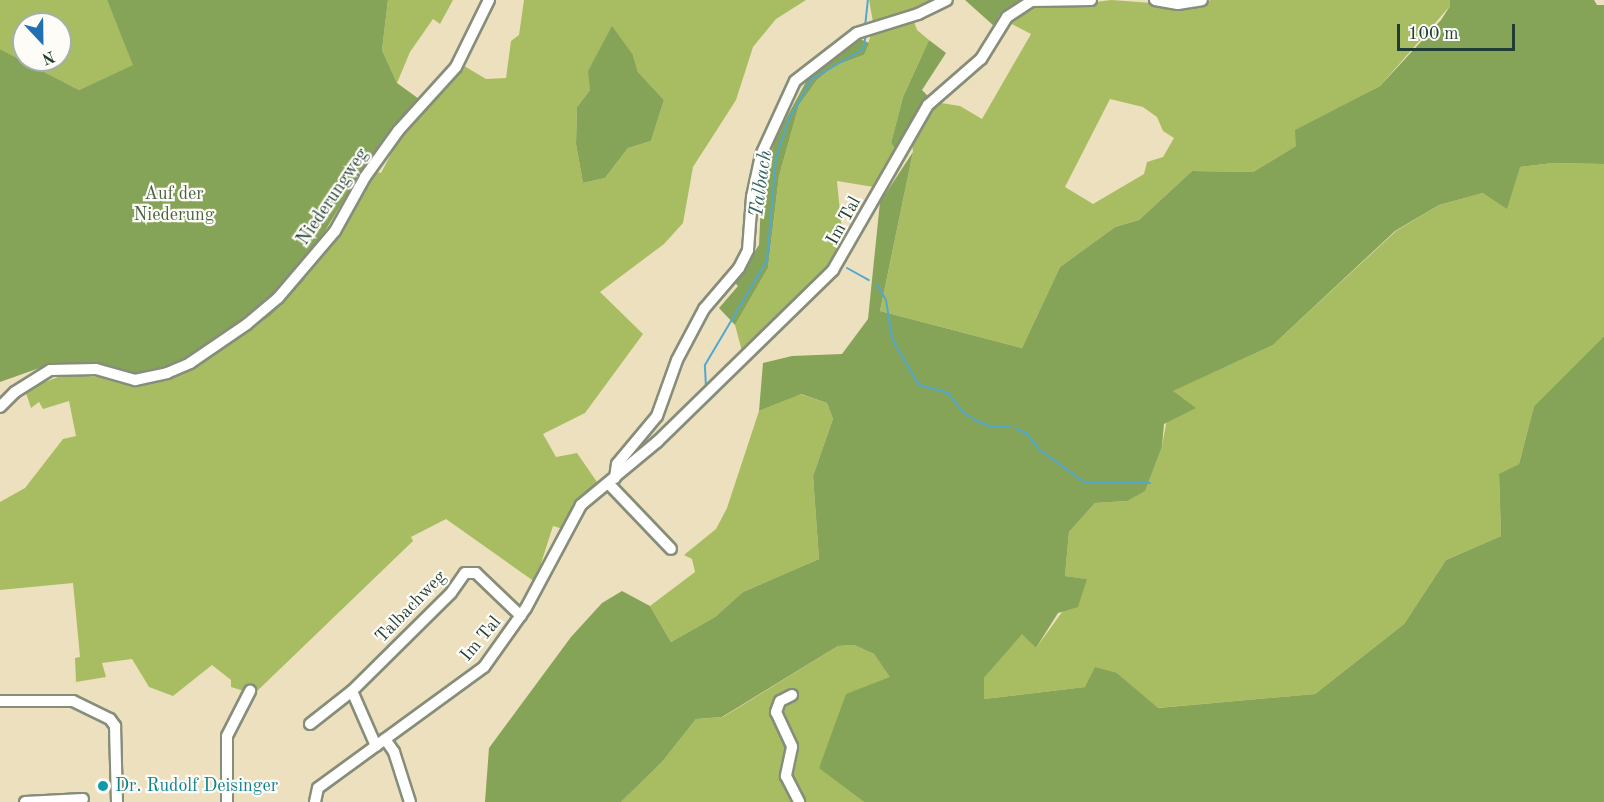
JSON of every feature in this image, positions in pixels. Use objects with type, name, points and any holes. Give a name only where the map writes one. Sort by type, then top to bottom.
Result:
[{"type":"street","name":"Niederungweg","points":[[0,407],[15,392],[50,370],[96,369],[135,380],[167,373],[190,363],[247,324],[278,297],[335,231],[365,177],[398,131],[456,67],[489,0]]},
{"type":"street","name":"Im Tal","points":[[611,480],[617,464],[657,416],[677,360],[704,309],[739,268],[748,250],[752,197],[761,155],[795,81],[857,33],[918,14],[947,0]]},
{"type":"street","name":"Im Tal","points":[[315,802],[318,788],[484,667],[521,616],[581,505],[724,379],[833,270],[928,105],[981,59],[1007,17],[1032,1],[1091,0]]},
{"type":"street","points":[[1155,0],[1188,4],[1202,0]]},
{"type":"street","points":[[611,480],[671,549]]},
{"type":"street","name":"Talbachweg","points":[[310,724],[352,691],[451,593],[469,570],[521,616]]},
{"type":"street","points":[[227,802],[227,736],[250,691]]},
{"type":"street","points":[[352,691],[376,746]]},
{"type":"street","points":[[792,695],[780,701],[776,712],[792,747],[786,776],[799,802]]},
{"type":"street","points":[[0,701],[73,702],[110,719],[115,726],[117,802]]},
{"type":"street","points":[[385,739],[394,752],[410,802]]},
{"type":"street","points":[[25,802],[83,800]]},
{"type":"green space","points":[[0,0],[107,0],[134,65],[79,90],[44,72],[72,72],[72,12],[12,12],[12,55],[0,49]]},
{"type":"green space","name":"Auf der Niederung","points":[[107,0],[388,0],[382,50],[397,83],[419,99],[360,173],[319,241],[305,279],[270,316],[211,354],[204,346],[170,367],[140,375],[103,364],[68,363],[48,365],[0,382],[0,49],[12,55],[12,72],[44,72],[79,90],[133,65]]},
{"type":"green space","points":[[388,0],[453,0],[440,24],[433,19],[410,52],[397,83],[382,50]]},
{"type":"green space","points":[[524,0],[806,0],[776,19],[753,47],[736,100],[693,167],[683,223],[664,244],[600,292],[643,334],[585,413],[543,434],[556,457],[577,453],[597,482],[576,504],[563,529],[553,526],[535,582],[446,519],[411,537],[413,541],[254,694],[231,687],[231,680],[212,665],[173,696],[149,687],[132,659],[102,663],[106,677],[76,682],[75,658],[80,657],[73,583],[0,590],[0,502],[25,488],[63,439],[76,436],[69,401],[43,409],[39,402],[31,408],[25,390],[63,375],[107,377],[125,383],[162,378],[305,279],[373,171],[381,173],[400,137],[461,64],[486,79],[506,78],[511,41],[519,35]],"holes":[[[633,55],[638,72],[664,100],[651,141],[628,148],[605,178],[583,183],[576,144],[577,107],[590,90]]]},
{"type":"green space","points":[[869,0],[943,0],[873,22]]},
{"type":"green space","points":[[965,0],[1023,0],[999,15],[994,26]]},
{"type":"green space","points":[[1111,0],[1194,6],[1211,0],[1450,0],[1450,6],[1380,86],[1296,130],[1296,146],[1253,172],[1192,171],[1139,220],[1115,227],[1060,267],[1022,348],[880,311],[913,152],[911,136],[930,108],[941,103],[960,106],[982,119],[1031,34],[1008,22],[1030,4],[1065,6]],"holes":[[[1110,99],[1143,107],[1157,117],[1163,131],[1174,138],[1163,157],[1147,162],[1144,174],[1093,204],[1065,187]]]},
{"type":"green space","points":[[1450,0],[1594,0],[1597,5],[1604,5],[1604,164],[1553,163],[1520,167],[1507,209],[1483,193],[1439,205],[1395,231],[1273,345],[1173,391],[1196,408],[1164,424],[1162,446],[1145,491],[1127,501],[1095,503],[1069,532],[1065,576],[1087,579],[1078,607],[1058,613],[1036,648],[1022,634],[984,678],[984,699],[1085,687],[1095,667],[1117,673],[1158,708],[1315,694],[1404,624],[1446,560],[1501,536],[1499,474],[1519,464],[1534,406],[1604,336],[1604,802],[864,802],[819,768],[846,694],[890,677],[874,654],[854,645],[838,646],[722,717],[696,719],[662,762],[621,802],[485,802],[489,748],[571,637],[602,603],[622,591],[650,606],[671,642],[715,617],[743,592],[819,559],[813,476],[833,419],[827,403],[801,394],[759,411],[763,363],[792,356],[842,354],[868,319],[880,202],[913,152],[880,311],[1022,348],[1060,267],[1115,227],[1139,220],[1192,171],[1253,172],[1296,146],[1295,130],[1380,86],[1441,20],[1450,6]]},
{"type":"green space","points":[[913,19],[917,30],[929,40],[903,97],[891,143],[895,149],[879,186],[876,191],[874,187],[837,181],[844,252],[743,355],[735,325],[768,268],[779,176],[799,105],[817,80],[834,66],[864,55],[872,32]]},
{"type":"green space","points":[[612,26],[633,55],[638,72],[664,100],[651,141],[628,148],[605,178],[583,183],[576,144],[577,107],[590,90],[588,71]]},
{"type":"green space","points":[[860,39],[869,43],[864,55],[834,66],[817,80],[799,105],[779,176],[768,268],[735,325],[719,308],[738,286],[734,282],[759,245],[762,180],[777,135],[807,80]]},
{"type":"green space","points":[[929,40],[946,53],[922,90],[929,97],[895,149],[891,143],[903,97]]},
{"type":"green space","points":[[1553,163],[1604,164],[1604,336],[1534,406],[1519,464],[1499,475],[1501,536],[1446,560],[1404,624],[1315,694],[1157,708],[1117,673],[1085,687],[984,699],[984,678],[1022,633],[1036,648],[1086,579],[1065,576],[1069,532],[1095,503],[1127,501],[1162,446],[1172,391],[1273,345],[1396,231],[1439,205],[1483,193],[1520,167]]},
{"type":"green space","points":[[800,394],[827,403],[833,419],[813,476],[819,559],[743,592],[715,617],[671,642],[650,606],[695,572],[692,559],[684,555],[716,529],[727,508],[759,411]]},
{"type":"green space","points":[[854,645],[874,654],[891,677],[819,767],[864,802],[621,802],[662,762],[696,719],[723,717],[838,646]]},
{"type":"waterway","name":"Talbach","points":[[865,27],[868,0]]},
{"type":"waterway","name":"Talbach","points":[[706,387],[705,365],[767,260],[776,158],[788,121],[811,80],[863,49],[866,35]]},
{"type":"waterway","points":[[847,268],[869,280]]},
{"type":"waterway","points":[[877,284],[886,300],[892,339],[919,385],[948,393],[963,412],[977,421],[991,427],[1010,427]]},
{"type":"waterway","points":[[1016,429],[1026,433],[1040,450],[1084,482],[1150,483]]},
{"type":"place","name":"Dr. Rudolf Deisinger","points":[[103,786]]}]
